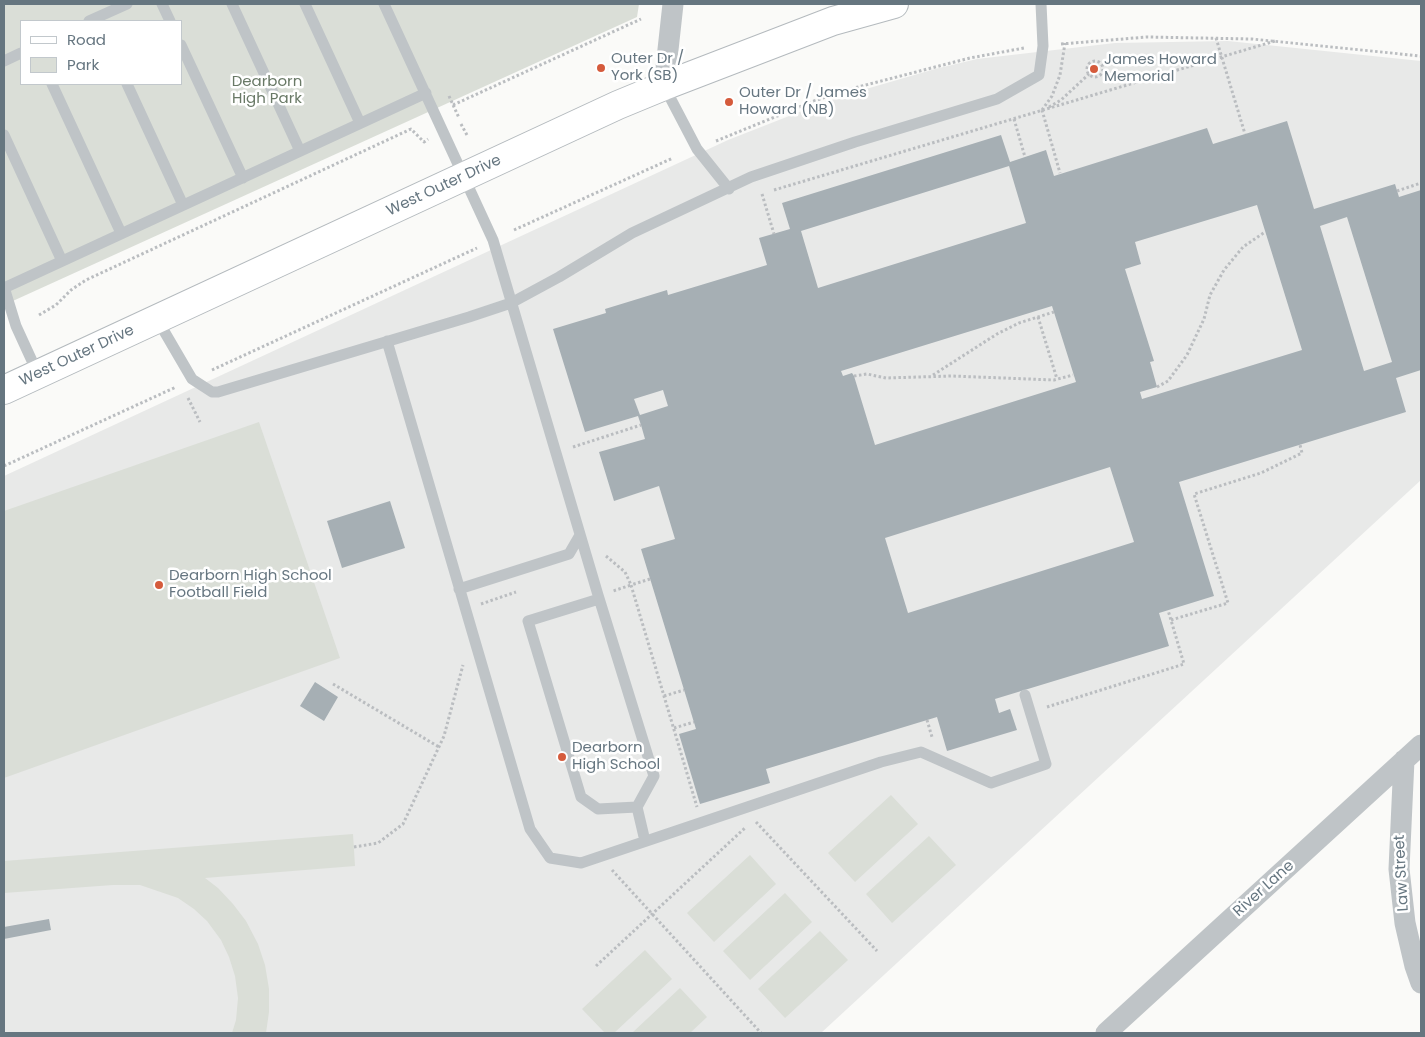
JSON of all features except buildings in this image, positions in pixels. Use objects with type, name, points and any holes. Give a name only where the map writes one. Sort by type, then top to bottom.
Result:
[{"type":"main road","name":"West Outer Drive","points":[[4,390],[464,176],[664,86],[833,21],[894,4]]},
{"type":"street","points":[[664,86],[673,4]]},
{"type":"street","name":"River Lane","points":[[1106,1033],[1421,744]]},
{"type":"street","name":"Law Street","points":[[1404,760],[1399,869],[1405,923],[1421,983]]},
{"type":"lane","points":[[95,20],[127,4]]},
{"type":"lane","points":[[162,4],[170,20]]},
{"type":"lane","points":[[232,4],[300,151]]},
{"type":"lane","points":[[305,4],[360,123]]},
{"type":"lane","points":[[384,4],[493,240],[599,599],[654,776],[637,807],[645,842]]},
{"type":"lane","points":[[157,319],[192,379],[212,392],[218,392],[511,303],[559,277],[632,233],[760,174],[855,142],[997,99],[1039,75],[1043,46],[1041,4]]},
{"type":"lane","points":[[182,47],[242,178]]},
{"type":"lane","points":[[4,61],[20,53]]},
{"type":"lane","points":[[52,85],[121,234]]},
{"type":"lane","points":[[127,85],[183,205]]},
{"type":"lane","points":[[664,86],[697,148],[729,189]]},
{"type":"lane","points":[[38,374],[16,326],[4,287],[426,93]]},
{"type":"lane","points":[[4,135],[62,261]]},
{"type":"lane","points":[[387,341],[530,829],[550,858],[581,862],[599,857],[881,762],[921,752],[991,783],[1046,764],[1025,695]]},
{"type":"lane","points":[[459,589],[569,554],[580,535]]},
{"type":"lane","points":[[599,599],[528,621],[581,797],[598,809],[637,807]]},
{"type":"path","points":[[453,105],[641,19]]},
{"type":"path","points":[[1061,44],[1146,38],[1216,38],[1275,41],[1421,56]]},
{"type":"path","points":[[1216,38],[1246,134]]},
{"type":"path","points":[[753,197],[1275,41]]},
{"type":"path","points":[[716,140],[814,101],[854,88],[970,58],[1025,48]]},
{"type":"path","points":[[1090,62],[1098,62],[1102,65],[1102,73],[1098,76],[1093,77],[1089,74],[1087,69],[1090,62]]},
{"type":"path","points":[[1042,110],[1061,100],[1089,74]]},
{"type":"path","points":[[1042,110],[1060,173]]},
{"type":"path","points":[[1014,119],[1025,157]]},
{"type":"path","points":[[39,315],[56,305],[86,280],[411,130],[424,142],[461,124]]},
{"type":"path","points":[[514,230],[673,158]]},
{"type":"path","points":[[1397,191],[1421,183]]},
{"type":"path","points":[[762,194],[774,234]]},
{"type":"path","points":[[1158,387],[1168,381],[1187,356],[1204,319],[1210,295],[1224,270],[1243,246],[1265,232]]},
{"type":"path","points":[[208,372],[477,248]]},
{"type":"path","points":[[932,376],[997,334],[1019,323],[1054,312]]},
{"type":"path","points":[[1038,317],[1057,379]]},
{"type":"path","points":[[854,376],[867,374],[886,378],[932,376],[1057,379],[1073,375]]},
{"type":"path","points":[[4,466],[181,384]]},
{"type":"path","points":[[185,392],[200,422]]},
{"type":"path","points":[[576,456],[573,447],[640,425]]},
{"type":"path","points":[[1171,620],[1228,603],[1194,494],[1261,473],[1302,453],[1300,445]]},
{"type":"path","points":[[603,547],[606,556],[625,572],[630,585],[702,822]]},
{"type":"path","points":[[590,567],[597,565],[606,556]]},
{"type":"path","points":[[630,585],[650,579]]},
{"type":"path","points":[[354,847],[378,843],[403,824],[444,736],[472,629],[482,603],[520,590]]},
{"type":"path","points":[[1030,713],[1184,664],[1168,610]]},
{"type":"path","points":[[333,684],[439,747]]},
{"type":"path","points":[[664,696],[684,690]]},
{"type":"path","points":[[674,728],[694,722]]},
{"type":"path","points":[[744,808],[877,951]]},
{"type":"path","points":[[596,966],[754,820]]},
{"type":"path","points":[[599,857],[761,1033]]},
{"type":"shaded area","name":"Dearborn High School","points":[[1228,41],[1421,61],[1421,480],[821,1033],[4,1033],[4,476],[728,140],[835,98],[977,59],[1115,43]]},
{"type":"green space","name":"Dearborn High Park","points":[[4,4],[639,4],[637,17],[4,305]]},
{"type":"green space","name":"Dearborn High School Football Field","points":[[259,422],[340,658],[4,778],[4,511]]},
{"type":"green space","points":[[891,795],[918,824],[855,882],[828,853]]},
{"type":"green space","points":[[353,834],[355,866],[205,878],[218,888],[233,904],[246,921],[258,944],[265,965],[269,989],[269,1012],[266,1033],[232,1033],[236,1020],[238,998],[235,976],[229,957],[221,940],[207,921],[178,898],[140,885],[113,885],[4,893],[4,861]]},
{"type":"green space","points":[[929,836],[956,865],[892,923],[866,894]]},
{"type":"green space","points":[[750,855],[776,884],[714,942],[687,913]]},
{"type":"green space","points":[[785,893],[812,922],[750,980],[723,951]]},
{"type":"green space","points":[[820,931],[848,960],[785,1018],[758,989]]},
{"type":"green space","points":[[645,950],[672,979],[614,1033],[605,1033],[582,1009]]},
{"type":"green space","points":[[680,988],[707,1017],[690,1033],[632,1033]]},
{"type":"place","name":"Outer Dr / York (SB)","points":[[601,68]]},
{"type":"place","name":"James Howard Memorial","points":[[1094,69]]},
{"type":"place","name":"Outer Dr / James Howard (NB)","points":[[729,102]]},
{"type":"place","name":"Dearborn High School Football Field","points":[[159,585]]},
{"type":"place","name":"Dearborn High School","points":[[562,757]]}]
